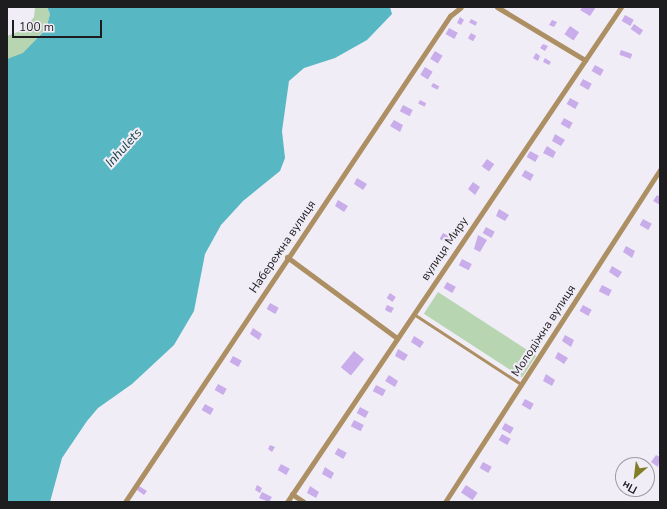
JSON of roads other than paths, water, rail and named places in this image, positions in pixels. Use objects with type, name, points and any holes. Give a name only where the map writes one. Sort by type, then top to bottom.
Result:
[{"type":"street","name":"Набережна вулиця","points":[[125,502],[287,257],[450,16],[461,7]]},
{"type":"street","points":[[497,7],[585,60]]},
{"type":"street","name":"вулиця Миру","points":[[287,502],[621,7]]},
{"type":"street","name":"Молодіжна вулиця","points":[[445,502],[660,170]]},
{"type":"street","points":[[287,257],[397,338]]},
{"type":"street","points":[[292,494],[304,502]]},
{"type":"lane","points":[[414,314],[521,384]]},
{"type":"water","name":"Inhulets","points":[[47,7],[390,7],[392,14],[367,40],[335,58],[304,68],[289,81],[282,131],[285,158],[280,171],[243,201],[221,225],[205,254],[194,311],[174,345],[132,384],[98,408],[87,421],[62,458],[50,502],[7,502],[7,59],[23,53],[46,29],[50,14]]}]
